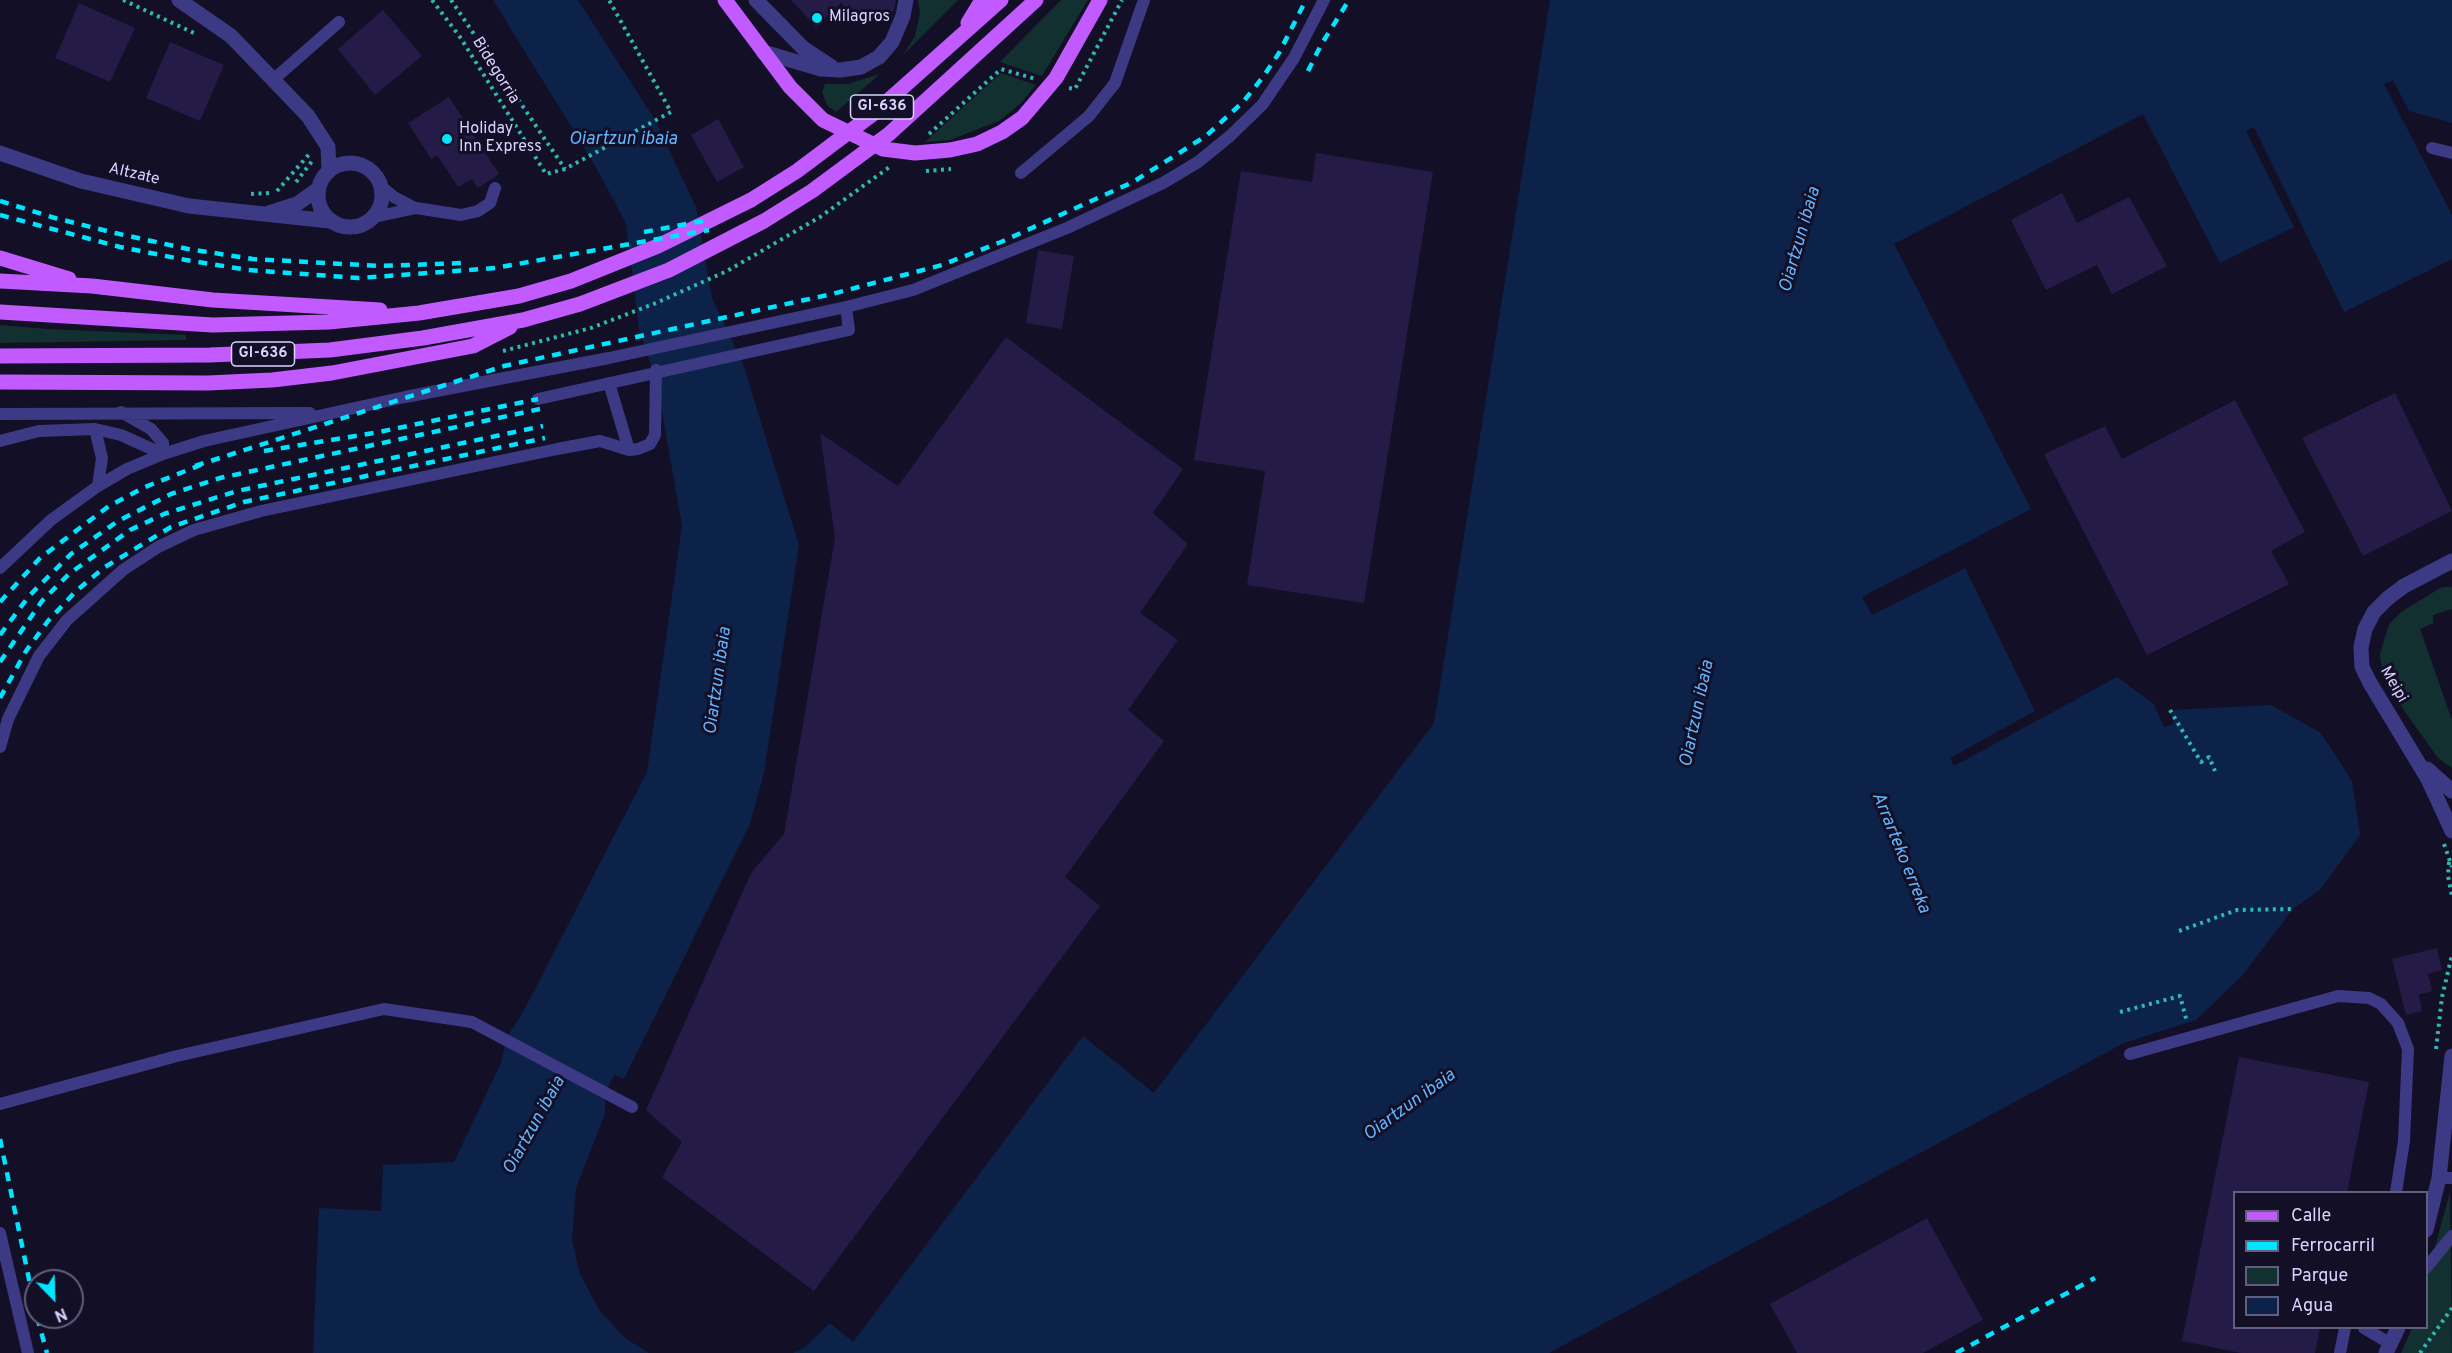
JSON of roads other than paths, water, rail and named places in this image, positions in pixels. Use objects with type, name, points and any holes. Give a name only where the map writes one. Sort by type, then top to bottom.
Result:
[{"type":"main road","points":[[725,0],[790,87],[823,120],[883,149],[915,153],[950,150],[977,144],[1002,132],[1022,118],[1042,97],[1072,52],[1100,0]]},
{"type":"main road","points":[[954,43],[982,0]]},
{"type":"main road","name":"GI-636","points":[[0,312],[224,325],[329,322],[419,313],[519,296],[571,281],[658,246],[751,200],[797,171],[873,114],[1001,0]]},
{"type":"main road","name":"GI-636","points":[[0,356],[210,355],[330,350],[423,338],[523,320],[580,304],[669,270],[764,221],[812,191],[889,134],[1036,0]]},
{"type":"main road","points":[[0,258],[92,286]]},
{"type":"main road","points":[[0,281],[92,286],[213,300],[419,313]]},
{"type":"main road","points":[[0,382],[208,383],[302,376],[473,346],[523,320]]},
{"type":"street","points":[[179,0],[231,36],[317,128],[328,147],[329,171],[318,189],[320,209],[330,221],[345,228],[356,228],[374,217],[380,208],[381,187],[369,169],[328,147]]},
{"type":"street","points":[[756,0],[803,48],[840,70]]},
{"type":"street","points":[[763,52],[802,65],[840,70],[861,67],[887,50],[900,24],[906,0]]},
{"type":"street","name":"Altzate","points":[[0,153],[81,181],[130,194],[189,206],[330,221]]},
{"type":"street","points":[[329,171],[348,163],[359,164]]},
{"type":"street","name":"Altzate","points":[[264,215],[297,204],[318,189]]},
{"type":"street","name":"Meipi","points":[[2452,561],[2404,585],[2388,598],[2370,621],[2361,647],[2362,667],[2417,759],[2452,831]]},
{"type":"street","name":"Meipi","points":[[2417,759],[2452,791]]},
{"type":"street","points":[[2428,1227],[2445,1178],[2452,1056]]},
{"type":"street","points":[[2389,1348],[2398,1329]]},
{"type":"lane","points":[[1021,173],[1089,116],[1115,83],[1144,0]]},
{"type":"lane","points":[[0,568],[51,520],[98,486],[127,469],[163,454],[204,441],[332,413],[609,358],[846,307],[913,290],[1067,228],[1140,195],[1198,162],[1230,136],[1262,105],[1294,58],[1324,0]]},
{"type":"lane","points":[[274,80],[339,22]]},
{"type":"lane","points":[[2432,148],[2452,153]]},
{"type":"lane","points":[[381,187],[416,208]]},
{"type":"lane","points":[[374,217],[416,208],[461,215],[478,212],[490,204],[495,188]]},
{"type":"lane","points":[[538,399],[658,370],[849,330],[846,307]]},
{"type":"lane","points":[[0,747],[8,719],[39,656],[67,620],[123,570],[158,547],[195,530],[261,511],[557,449],[600,441],[629,450],[650,444],[655,435],[658,370]]},
{"type":"lane","points":[[609,383],[629,450]]},
{"type":"lane","points":[[120,412],[151,429],[163,443],[163,454]]},
{"type":"lane","points":[[0,414],[332,413]]},
{"type":"lane","points":[[0,441],[39,431],[94,429],[121,435],[163,454]]},
{"type":"lane","points":[[94,429],[102,458],[98,486]]},
{"type":"lane","points":[[2130,1054],[2338,996],[2358,996],[2375,1001],[2398,1023],[2408,1049],[2403,1140],[2396,1191]]},
{"type":"lane","points":[[0,1104],[177,1056],[384,1009],[472,1022],[506,1038],[632,1107]]},
{"type":"lane","points":[[0,1233],[28,1353]]},
{"type":"lane","points":[[2428,1267],[2452,1236]]},
{"type":"lane","points":[[2340,1353],[2345,1329]]},
{"type":"lane","points":[[2365,1329],[2389,1348]]},
{"type":"water","name":"Oiartzun ibaia","points":[[493,0],[578,0],[655,120],[696,207],[712,298],[743,364],[799,545],[764,773],[750,824],[624,1079],[614,1075],[605,1093],[605,1114],[576,1188],[572,1240],[580,1274],[600,1311],[625,1338],[649,1353],[313,1353],[319,1208],[381,1211],[383,1165],[454,1162],[501,1063],[506,1038],[521,1016],[647,772],[682,526],[657,383],[639,329],[626,223],[593,162]]},
{"type":"water","points":[[1550,0],[2452,0],[2452,123],[2409,111],[2393,80],[2384,84],[2452,215],[2452,259],[2344,312],[2254,127],[2246,131],[2294,227],[2220,263],[2143,114],[1894,244],[2031,509],[1862,597],[1872,615],[1965,568],[2035,711],[1950,758],[1954,766],[2117,677],[2154,704],[2164,727],[2174,724],[2170,710],[2271,705],[2321,733],[2352,781],[2360,835],[2320,890],[2293,909],[2241,977],[2196,1020],[2124,1043],[1549,1353],[793,1353],[805,1347],[830,1323],[853,1342],[1083,1036],[1154,1093],[1434,723]]},
{"type":"railway","points":[[195,466],[504,366],[832,294],[942,265],[1001,242],[1133,182],[1206,136],[1243,102],[1263,77],[1279,53],[1306,0]]},
{"type":"railway","points":[[1308,71],[1349,0]]},
{"type":"railway","points":[[0,201],[115,233],[188,249],[253,259],[380,266],[464,263]]},
{"type":"railway","points":[[0,215],[120,247],[186,260],[248,270],[359,278],[495,268],[709,230]]},
{"type":"railway","points":[[644,232],[708,220]]},
{"type":"railway","points":[[264,451],[374,433],[538,399]]},
{"type":"railway","points":[[0,635],[29,596],[71,554],[118,521],[171,494],[220,478],[540,409]]},
{"type":"railway","points":[[0,662],[42,601],[69,574],[130,530],[164,514],[237,491],[543,426]]},
{"type":"railway","points":[[0,698],[26,651],[48,621],[76,591],[105,567],[171,527],[244,502],[545,438]]},
{"type":"railway","points":[[0,602],[40,558],[109,506],[145,487],[203,464]]},
{"type":"railway","points":[[0,1139],[27,1269]]},
{"type":"railway","points":[[1956,1353],[2095,1278]]},
{"type":"railway","points":[[40,1329],[47,1353]]},
{"type":"place","name":"Milagros","points":[[817,18]]},
{"type":"place","name":"Holiday Inn Express","points":[[447,139]]},
{"type":"water label","name":"Arrarteko erreka","points":[[1900,853]]}]
